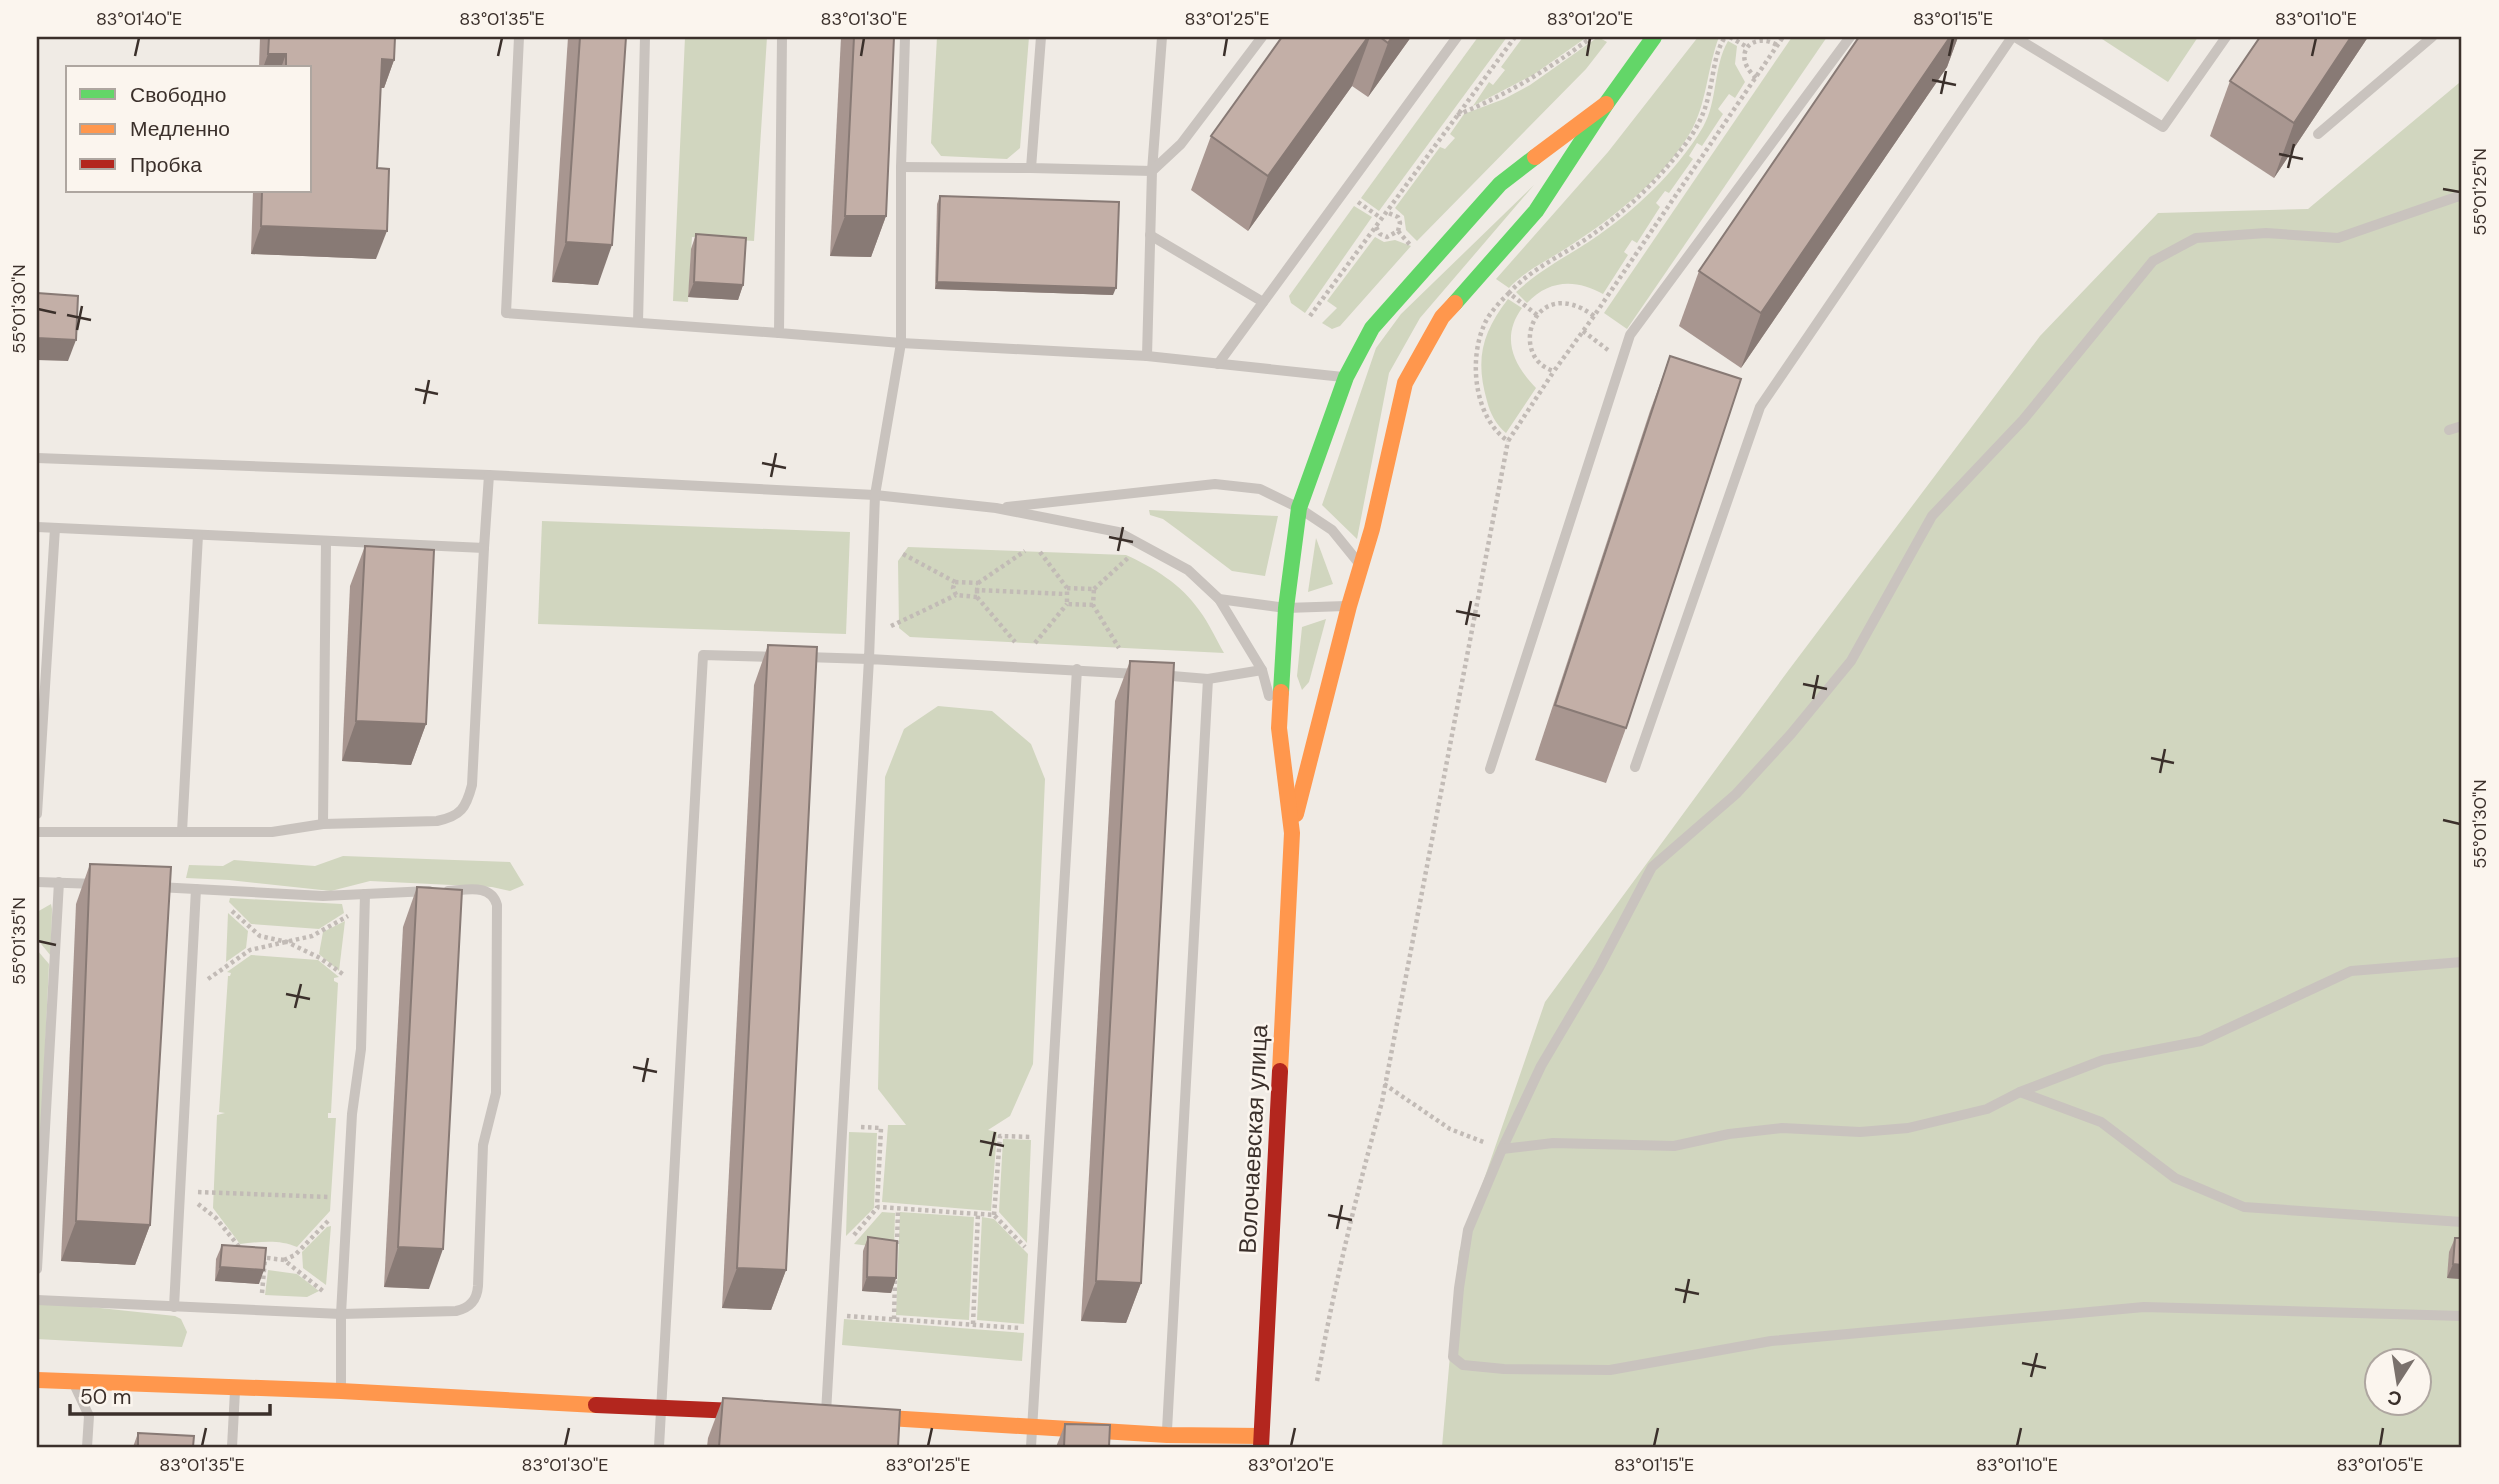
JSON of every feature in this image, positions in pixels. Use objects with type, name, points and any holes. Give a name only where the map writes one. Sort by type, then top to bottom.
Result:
[{"type":"street","points":[[1606,104],[1654,37]]},
{"type":"street","name":"Волочаевская улица","points":[[1261,1442],[1292,832],[1279,728],[1286,608],[1299,508],[1346,377],[1372,328],[1500,184],[1606,104]]},
{"type":"street","name":"Волочаевская улица","points":[[1292,832],[1349,606],[1362,567],[1405,383],[1442,317],[1536,211],[1606,104]]},
{"type":"street","points":[[37,1380],[341,1391],[660,1409],[771,1412]]},
{"type":"street","points":[[819,1413],[1032,1426],[1166,1441],[1261,1442]]},
{"type":"lane","points":[[519,37],[506,313],[901,343],[1147,356],[1346,377]]},
{"type":"lane","points":[[638,322],[645,37]]},
{"type":"lane","points":[[779,333],[782,37]]},
{"type":"lane","points":[[819,1413],[831,1315],[835,1252],[869,659],[875,495],[901,343],[901,167],[905,37]]},
{"type":"lane","points":[[1031,168],[1041,37]]},
{"type":"lane","points":[[1147,356],[1152,171],[1161,37]]},
{"type":"lane","points":[[901,167],[1152,171],[1181,144],[1262,37]]},
{"type":"lane","points":[[1218,363],[1457,37]]},
{"type":"lane","points":[[1490,769],[1630,335],[1850,37]]},
{"type":"lane","points":[[1634,767],[1760,407],[2014,37],[2163,127],[2226,37]]},
{"type":"lane","points":[[2318,134],[2431,37]]},
{"type":"lane","points":[[2462,195],[2338,237],[2266,233],[2196,238],[2153,261],[2023,420],[1932,516],[1851,661],[1791,734],[1736,794],[1653,867],[1599,968],[1541,1066],[1468,1230],[1458,1288],[1453,1357],[1463,1365],[1504,1369],[1610,1370],[1771,1340],[2144,1307],[2462,1316]]},
{"type":"lane","points":[[1150,235],[1263,303]]},
{"type":"lane","points":[[2449,430],[2462,426]]},
{"type":"lane","points":[[37,458],[489,475],[875,495],[996,508],[1118,532],[1188,570],[1219,599],[1262,670],[1279,728]]},
{"type":"lane","points":[[37,832],[272,832],[323,824],[438,821],[455,816],[466,802],[473,779],[489,475]]},
{"type":"lane","points":[[996,508],[1215,484],[1261,489],[1299,508],[1332,530],[1362,567]]},
{"type":"lane","points":[[37,527],[484,548]]},
{"type":"lane","points":[[37,814],[55,528]]},
{"type":"lane","points":[[182,832],[198,535]]},
{"type":"lane","points":[[323,824],[326,542]]},
{"type":"lane","points":[[1219,599],[1286,608],[1349,606]]},
{"type":"lane","points":[[659,1447],[703,655],[786,657]]},
{"type":"lane","points":[[800,657],[1077,669],[1208,679],[1262,670]]},
{"type":"lane","points":[[1031,1447],[1077,669]]},
{"type":"lane","points":[[1166,1441],[1208,679]]},
{"type":"lane","points":[[37,882],[113,885]]},
{"type":"lane","points":[[37,1269],[58,882]]},
{"type":"lane","points":[[37,1300],[341,1314],[456,1311],[473,1303],[478,1286],[483,1145],[496,1093],[496,900],[482,889],[323,896],[141,887]]},
{"type":"lane","points":[[174,1307],[195,889]]},
{"type":"lane","points":[[341,1391],[341,1314],[352,1114],[361,1049],[365,894]]},
{"type":"lane","points":[[1502,1149],[1553,1143],[1674,1146],[1729,1134],[1782,1128],[1860,1132],[1909,1128],[1987,1109],[2103,1059],[2201,1041],[2351,971],[2462,962]]},
{"type":"lane","points":[[2020,1093],[2101,1122],[2175,1178],[2244,1207],[2462,1222]]},
{"type":"lane","points":[[73,1382],[89,1416],[88,1447]]},
{"type":"lane","points":[[232,1447],[235,1389]]},
{"type":"path","points":[[1310,316],[1515,37]]},
{"type":"path","points":[[1457,116],[1531,80],[1592,37]]},
{"type":"path","points":[[1508,441],[1499,435],[1486,414],[1478,386],[1475,358],[1491,312],[1536,269],[1584,241],[1620,213],[1666,169],[1698,126],[1709,94],[1717,54],[1727,37],[1747,47]]},
{"type":"path","points":[[1317,1381],[1356,1196],[1382,1102],[1508,441],[1783,37]]},
{"type":"path","points":[[1756,78],[1744,65],[1747,47],[1764,39],[1777,45]]},
{"type":"path","points":[[1358,202],[1381,218]]},
{"type":"path","points":[[1375,226],[1380,234],[1387,237],[1398,231],[1398,216],[1386,212]]},
{"type":"path","points":[[1398,231],[1411,246]]},
{"type":"path","points":[[1509,293],[1537,315]]},
{"type":"path","points":[[1554,371],[1547,369],[1534,355],[1530,344],[1530,332],[1537,315],[1548,306],[1570,303],[1581,306],[1594,316]]},
{"type":"path","points":[[1583,331],[1612,352]]},
{"type":"path","points":[[977,597],[978,587],[1025,551]]},
{"type":"path","points":[[1035,643],[1067,604],[1066,591],[1040,552]]},
{"type":"path","points":[[903,554],[955,582],[978,587],[1066,591],[1094,589],[1130,557]]},
{"type":"path","points":[[955,582],[953,588],[956,595]]},
{"type":"path","points":[[1094,589],[1093,605],[1119,648]]},
{"type":"path","points":[[891,626],[956,595],[977,597],[1015,642]]},
{"type":"path","points":[[1067,604],[1093,605]]},
{"type":"path","points":[[229,908],[260,936],[287,942],[320,958],[363,988]]},
{"type":"path","points":[[190,992],[250,950],[312,936],[342,918],[365,910]]},
{"type":"path","points":[[1384,1084],[1450,1129],[1502,1149]]},
{"type":"path","points":[[835,1252],[851,1239],[877,1209],[881,1128],[842,1126]]},
{"type":"path","points":[[994,1215],[1000,1136],[1049,1138]]},
{"type":"path","points":[[180,1192],[348,1197]]},
{"type":"path","points":[[180,1192],[216,1218],[245,1252]]},
{"type":"path","points":[[877,1209],[994,1215],[1042,1263]]},
{"type":"path","points":[[897,1250],[898,1209]]},
{"type":"path","points":[[255,1255],[265,1259],[284,1260],[295,1255],[328,1221],[347,1210]]},
{"type":"path","points":[[973,1324],[978,1214]]},
{"type":"path","points":[[260,1310],[265,1259]]},
{"type":"path","points":[[284,1260],[322,1289],[341,1314]]},
{"type":"path","points":[[894,1319],[895,1278]]},
{"type":"path","points":[[831,1315],[1038,1329]]},
{"type":"green space","points":[[685,37],[767,37],[754,241],[692,237],[688,302],[673,301]]},
{"type":"green space","points":[[937,37],[1029,37],[1020,148],[1007,159],[941,156],[931,143]]},
{"type":"green space","points":[[1478,37],[1507,37],[1379,211],[1361,198]]},
{"type":"green space","points":[[1523,37],[1587,37],[1533,75],[1473,106],[1489,82],[1493,85],[1505,70],[1501,67]]},
{"type":"green space","points":[[1598,37],[1607,42],[1586,69],[1417,241],[1406,230],[1404,216],[1395,208],[1440,147],[1445,149],[1455,138],[1450,134],[1464,114],[1504,99],[1530,85]]},
{"type":"green space","points":[[1698,37],[1719,37],[1696,122],[1665,167],[1618,212],[1529,271],[1509,288],[1496,279],[1608,152]]},
{"type":"green space","points":[[1792,37],[1827,37],[1627,329],[1604,313]]},
{"type":"green space","points":[[2099,37],[2198,37],[2168,82]]},
{"type":"green space","points":[[1728,41],[1737,46],[1735,64],[1745,82],[1735,98],[1729,94],[1718,109],[1723,114],[1702,146],[1697,143],[1689,156],[1693,159],[1669,193],[1665,191],[1656,203],[1660,207],[1637,243],[1632,240],[1624,252],[1628,255],[1603,294],[1583,286],[1564,284],[1544,289],[1527,303],[1516,292],[1622,217],[1653,190],[1680,160],[1708,117],[1720,62]]},
{"type":"green space","points":[[2462,82],[2462,1447],[1442,1447],[1459,1252],[1545,1002],[1788,671],[2040,336],[2158,213],[2308,209]]},
{"type":"green space","points":[[1534,185],[1420,318],[1389,373],[1357,539],[1322,505],[1376,348],[1401,314]]},
{"type":"green space","points":[[1354,206],[1372,217],[1305,313],[1291,303],[1289,296]]},
{"type":"green space","points":[[1375,237],[1384,242],[1395,240],[1411,246],[1340,326],[1332,329],[1322,323],[1337,308],[1327,301]]},
{"type":"green space","points":[[1508,299],[1522,308],[1512,330],[1512,351],[1521,370],[1536,388],[1506,433],[1496,423],[1488,405],[1483,386],[1482,359],[1483,347],[1492,323]]},
{"type":"green space","points":[[1149,510],[1278,516],[1265,576],[1232,571],[1163,519],[1150,515]]},
{"type":"green space","points":[[542,521],[850,532],[846,634],[538,624]]},
{"type":"green space","points":[[1316,538],[1333,584],[1308,592]]},
{"type":"green space","points":[[908,547],[1126,555],[1156,571],[1192,601],[1224,653],[910,637],[899,628],[898,561]]},
{"type":"green space","points":[[1326,619],[1309,682],[1302,690],[1297,676],[1302,627]]},
{"type":"green space","points":[[938,706],[992,711],[1031,744],[1045,779],[1033,1064],[1010,1116],[988,1130],[997,1132],[991,1211],[882,1202],[888,1125],[906,1125],[878,1089],[885,777],[904,729]]},
{"type":"green space","points":[[343,856],[510,862],[524,885],[510,891],[492,887],[370,881],[331,891],[186,878],[189,865],[223,866],[234,860],[315,866]]},
{"type":"green space","points":[[230,898],[342,904],[344,913],[319,929],[251,924],[229,902]]},
{"type":"green space","points":[[51,904],[51,956],[37,939],[37,912]]},
{"type":"green space","points":[[228,913],[248,931],[246,948],[226,962]]},
{"type":"green space","points":[[345,921],[339,971],[319,954],[323,932]]},
{"type":"green space","points":[[37,950],[49,964],[37,1221]]},
{"type":"green space","points":[[251,955],[318,960],[339,977],[334,978],[338,983],[331,1113],[328,1113],[328,1118],[336,1118],[330,1211],[297,1247],[276,1242],[240,1244],[213,1208],[217,1115],[225,1113],[219,1112],[228,976],[231,973],[227,972]]},
{"type":"green space","points":[[849,1132],[877,1133],[874,1208],[846,1236]]},
{"type":"green space","points":[[1003,1139],[1031,1140],[1027,1243],[999,1212]]},
{"type":"green space","points":[[882,1212],[895,1213],[894,1249],[854,1244]]},
{"type":"green space","points":[[900,1212],[974,1217],[969,1320],[896,1315]]},
{"type":"green space","points":[[982,1217],[994,1219],[1028,1254],[1024,1324],[977,1320]]},
{"type":"green space","points":[[331,1226],[326,1285],[303,1268],[302,1252]]},
{"type":"green space","points":[[268,1270],[297,1274],[319,1291],[307,1297],[265,1295]]},
{"type":"green space","points":[[37,1296],[44,1302],[175,1316],[181,1319],[187,1332],[182,1347],[37,1339]]},
{"type":"green space","points":[[844,1319],[1024,1333],[1022,1361],[842,1345]]},
{"type":"building","points":[[269,37],[395,37],[394,60],[382,59],[377,168],[389,169],[387,231],[261,226],[262,192],[312,192],[312,66],[286,66],[286,54],[268,54]]},
{"type":"building","points":[[580,37],[626,37],[612,245],[566,242]]},
{"type":"building","points":[[854,37],[894,37],[886,216],[845,216]]},
{"type":"building","points":[[1282,37],[1368,37],[1268,176],[1211,136]]},
{"type":"building","points":[[1380,37],[1392,37],[1388,43]]},
{"type":"building","points":[[1859,37],[1950,37],[1761,313],[1699,271]]},
{"type":"building","points":[[2260,37],[2351,37],[2294,123],[2230,81]]},
{"type":"building","points":[[940,196],[1119,202],[1116,288],[937,282]]},
{"type":"building","points":[[696,234],[746,238],[743,285],[694,282]]},
{"type":"building","points":[[37,293],[78,296],[76,340],[37,338]]},
{"type":"building","points":[[1670,356],[1741,379],[1626,728],[1555,705]]},
{"type":"building","points":[[365,546],[434,550],[426,724],[356,721]]},
{"type":"building","points":[[768,645],[817,647],[786,1270],[737,1268]]},
{"type":"building","points":[[1130,661],[1174,663],[1141,1283],[1096,1281]]},
{"type":"building","points":[[90,864],[171,867],[150,1225],[76,1221]]},
{"type":"building","points":[[417,887],[462,890],[443,1249],[398,1247]]},
{"type":"building","points":[[868,1237],[897,1241],[896,1278],[867,1277]]},
{"type":"building","points":[[2455,1238],[2462,1238],[2462,1265],[2453,1264]]},
{"type":"building","points":[[222,1245],[266,1248],[264,1270],[220,1267]]},
{"type":"building","points":[[723,1398],[900,1410],[898,1447],[719,1447]]},
{"type":"building","points":[[1065,1424],[1110,1425],[1109,1447],[1064,1447]]},
{"type":"building","points":[[138,1433],[194,1436],[193,1447],[138,1447]]},
{"type":"traffic: fast","points":[[1455,303],[1536,211],[1606,104],[1654,37]]},
{"type":"traffic: fast","points":[[1281,692],[1286,608],[1299,508],[1346,377],[1372,328],[1500,184],[1535,157]]},
{"type":"traffic: slow","points":[[1535,157],[1606,104]]},
{"type":"traffic: slow","points":[[1296,814],[1349,606],[1372,529],[1405,383],[1442,317],[1455,303]]},
{"type":"traffic: slow","points":[[1280,1071],[1292,833],[1279,728],[1281,692]]},
{"type":"traffic: slow","points":[[37,1380],[341,1391],[596,1405]]},
{"type":"traffic: slow","points":[[856,1416],[1167,1435],[1261,1436]]},
{"type":"traffic: jam","points":[[1261,1447],[1280,1071]]},
{"type":"traffic: jam","points":[[596,1405],[759,1412]]}]
